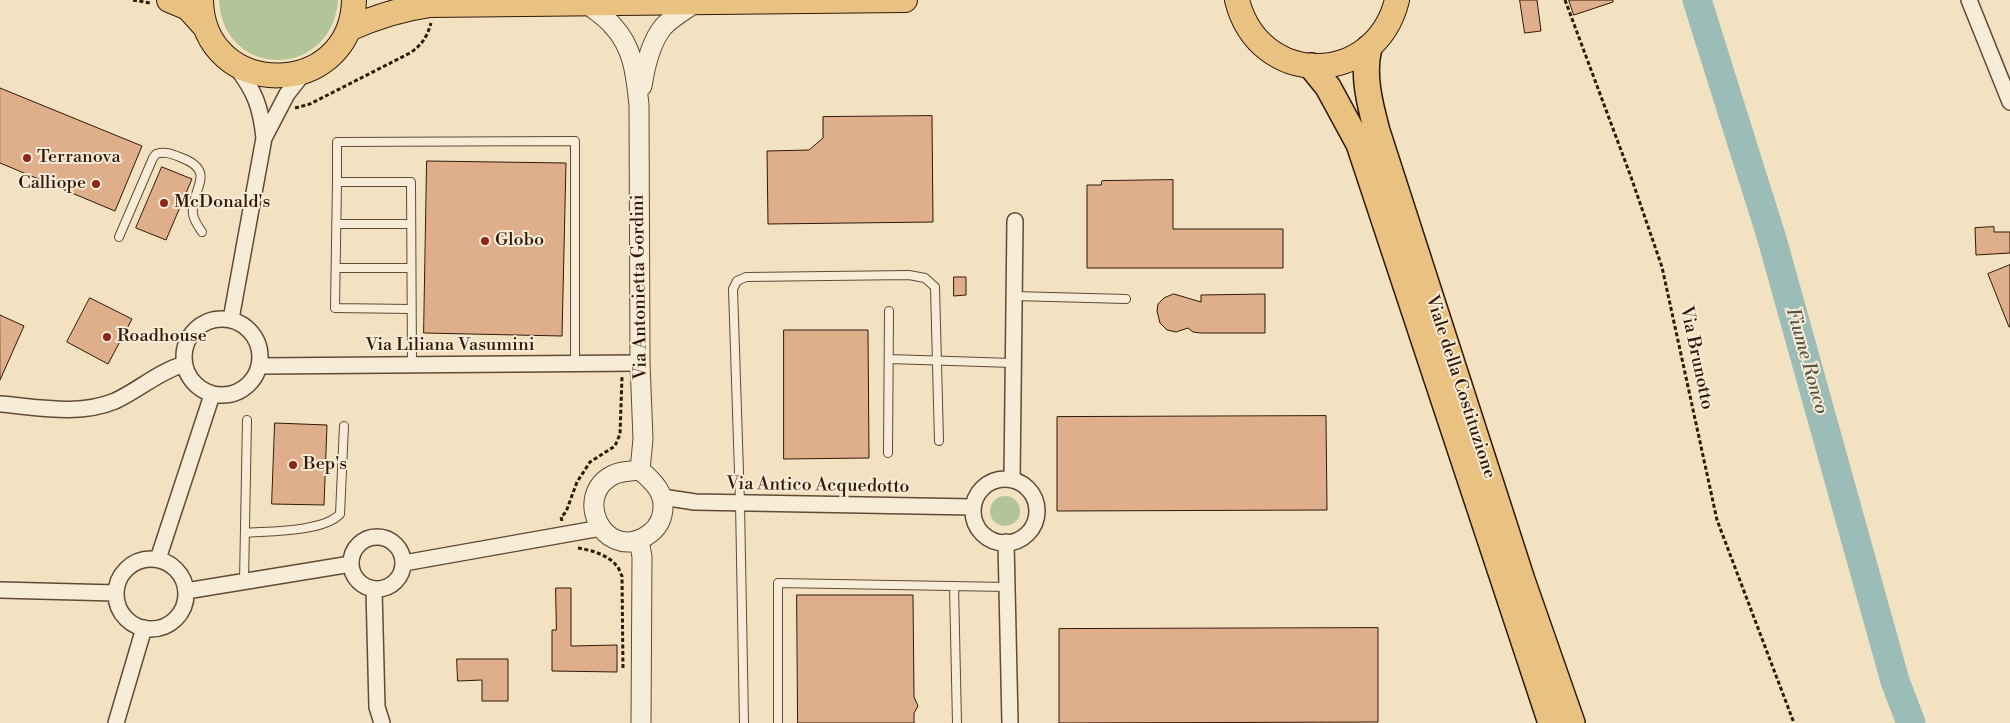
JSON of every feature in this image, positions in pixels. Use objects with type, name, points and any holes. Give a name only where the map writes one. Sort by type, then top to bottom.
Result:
[{"type":"highway","name":"Viale della Costituzione","points":[[1369,48],[1366,59],[1367,79],[1377,131],[1519,570],[1572,723]]},
{"type":"highway","name":"Viale della Costituzione","points":[[1311,66],[1328,87],[1359,144],[1551,723]]},
{"type":"main road","points":[[169,0],[188,8],[206,28],[217,48],[233,63],[253,73],[274,77],[298,74],[319,65],[337,49],[349,29],[354,11],[354,0]]},
{"type":"main road","points":[[202,0],[202,11],[206,28]]},
{"type":"main road","points":[[349,29],[384,14],[428,5],[905,0]]},
{"type":"main road","points":[[1216,0],[1239,7],[1254,37],[1263,46],[1285,60],[1311,66],[1327,66],[1342,63],[1369,48],[1387,27],[1397,0]]},
{"type":"street","points":[[1969,0],[2010,102]]},
{"type":"street","name":"Via Antonietta Gordini","points":[[586,3],[614,26],[627,45],[635,67],[639,105],[640,363],[643,438],[640,470]]},
{"type":"street","name":"Via Antonietta Gordini","points":[[639,105],[645,68],[652,46],[663,27],[694,3]]},
{"type":"street","points":[[233,63],[246,80],[257,100],[264,138]]},
{"type":"street","points":[[231,319],[264,138],[287,94],[306,70]]},
{"type":"street","points":[[1012,480],[1015,221]]},
{"type":"street","points":[[217,318],[231,319],[242,324],[255,337],[260,354],[260,366],[255,378],[247,387],[236,393],[224,396],[212,395],[193,384],[187,374],[183,352],[187,340],[194,330],[204,322],[217,318]]},
{"type":"street","name":"Via Liliana Vasumini","points":[[260,366],[640,363]]},
{"type":"street","points":[[0,404],[67,410],[94,408],[116,400],[170,368],[184,364]]},
{"type":"street","points":[[158,560],[212,395]]},
{"type":"street","points":[[640,470],[658,487],[662,498],[663,508],[659,523],[648,535],[639,540],[621,540],[606,534],[601,528],[594,512],[595,495],[612,475],[640,470]]},
{"type":"street","points":[[1001,479],[1012,480],[1021,483],[1029,490],[1034,498],[1036,518],[1028,531],[1016,540],[996,541],[986,536],[978,528],[974,518],[973,507],[976,497],[986,485],[1001,479]]},
{"type":"street","name":"Via Antico Acquedotto","points":[[662,498],[695,502],[973,507]]},
{"type":"street","points":[[404,563],[601,528]]},
{"type":"street","points":[[377,537],[393,541],[399,547],[404,563],[402,572],[392,585],[374,590],[360,584],[352,571],[351,564],[356,548],[369,538],[377,537]]},
{"type":"street","points":[[639,540],[642,558],[641,723]]},
{"type":"street","points":[[1006,542],[1010,723]]},
{"type":"street","points":[[148,559],[169,564],[177,570],[184,580],[186,591],[185,603],[180,614],[162,628],[144,628],[129,622],[117,604],[116,593],[118,583],[129,566],[148,559]]},
{"type":"street","points":[[186,591],[351,564]]},
{"type":"street","points":[[0,590],[116,593]]},
{"type":"street","points":[[374,590],[376,707],[382,723]]},
{"type":"street","points":[[116,723],[144,628]]},
{"type":"lane","points":[[411,309],[335,308],[337,142],[575,141],[575,364]]},
{"type":"lane","points":[[119,237],[153,158],[156,154],[165,152],[195,163],[199,167],[200,180],[192,213],[195,222],[202,232]]},
{"type":"lane","points":[[337,182],[411,182],[412,365]]},
{"type":"lane","points":[[336,224],[411,224]]},
{"type":"lane","points":[[336,268],[411,268]]},
{"type":"lane","points":[[744,723],[740,503],[733,289],[737,281],[746,277],[909,275],[925,278],[935,287],[939,441]]},
{"type":"lane","points":[[1014,296],[1126,300]]},
{"type":"lane","points":[[888,453],[889,311]]},
{"type":"lane","points":[[888,358],[1013,363]]},
{"type":"lane","points":[[244,581],[247,420]]},
{"type":"lane","points":[[245,533],[318,526],[334,520],[340,514],[344,426]]},
{"type":"lane","points":[[778,723],[778,583],[1007,587]]},
{"type":"lane","points":[[954,586],[957,723]]},
{"type":"path","name":"Via Brunotto","points":[[1565,0],[1632,177],[1662,267],[1716,520],[1794,723]]},
{"type":"green space","points":[[219,0],[338,0],[331,26],[317,45],[299,56],[278,60],[257,56],[238,45],[225,26]]},
{"type":"green space","points":[[1005,496],[1016,500],[1020,511],[1016,522],[1005,526],[994,522],[990,511],[994,500]]},
{"type":"building","points":[[1520,0],[1537,0],[1541,31],[1525,33]]},
{"type":"building","points":[[1569,0],[1613,0],[1613,2],[1574,15]]},
{"type":"building","points":[[0,88],[142,146],[115,211],[0,163]]},
{"type":"building","points":[[932,116],[933,222],[768,224],[767,151],[809,150],[823,138],[823,117]]},
{"type":"building","points":[[427,161],[566,163],[562,336],[424,333]]},
{"type":"building","name":"McDonald's","points":[[162,167],[192,179],[166,240],[136,228]]},
{"type":"building","points":[[1173,180],[1173,229],[1283,229],[1283,268],[1087,268],[1087,185],[1101,185],[1102,181]]},
{"type":"building","points":[[1994,227],[1994,232],[2010,232],[2010,253],[1976,255],[1975,228]]},
{"type":"building","points":[[2010,265],[2010,327],[2009,327],[1988,274]]},
{"type":"building","points":[[954,277],[966,277],[966,295],[954,296]]},
{"type":"building","points":[[1174,294],[1201,302],[1201,295],[1265,294],[1265,333],[1201,333],[1193,332],[1188,328],[1176,332],[1167,330],[1160,323],[1157,311],[1158,304],[1164,298]]},
{"type":"building","points":[[90,298],[132,319],[108,364],[67,342]]},
{"type":"building","points":[[0,315],[24,326],[0,380]]},
{"type":"building","points":[[784,330],[868,330],[869,458],[784,459]]},
{"type":"building","points":[[1326,416],[1327,510],[1057,511],[1057,417]]},
{"type":"building","points":[[275,423],[327,425],[324,505],[272,504]]},
{"type":"building","points":[[556,588],[571,588],[571,646],[617,645],[617,672],[552,671],[552,630],[556,630]]},
{"type":"building","points":[[797,595],[913,595],[914,697],[918,706],[914,713],[914,723],[798,723]]},
{"type":"building","points":[[1378,628],[1378,722],[1059,723],[1059,629]]},
{"type":"building","points":[[457,659],[508,659],[508,701],[482,701],[482,680],[458,681]]},
{"type":"waterway","name":"Fiume Ronco","points":[[1697,0],[1772,239],[1895,681],[1911,723]]},
{"type":"place","name":"Terranova","points":[[27,158]]},
{"type":"place","name":"Calliope","points":[[96,184]]},
{"type":"place","name":"McDonald's","points":[[164,203]]},
{"type":"place","name":"Globo","points":[[485,241]]},
{"type":"place","name":"Roadhouse","points":[[107,337]]},
{"type":"place","name":"Bep's","points":[[293,465]]}]
